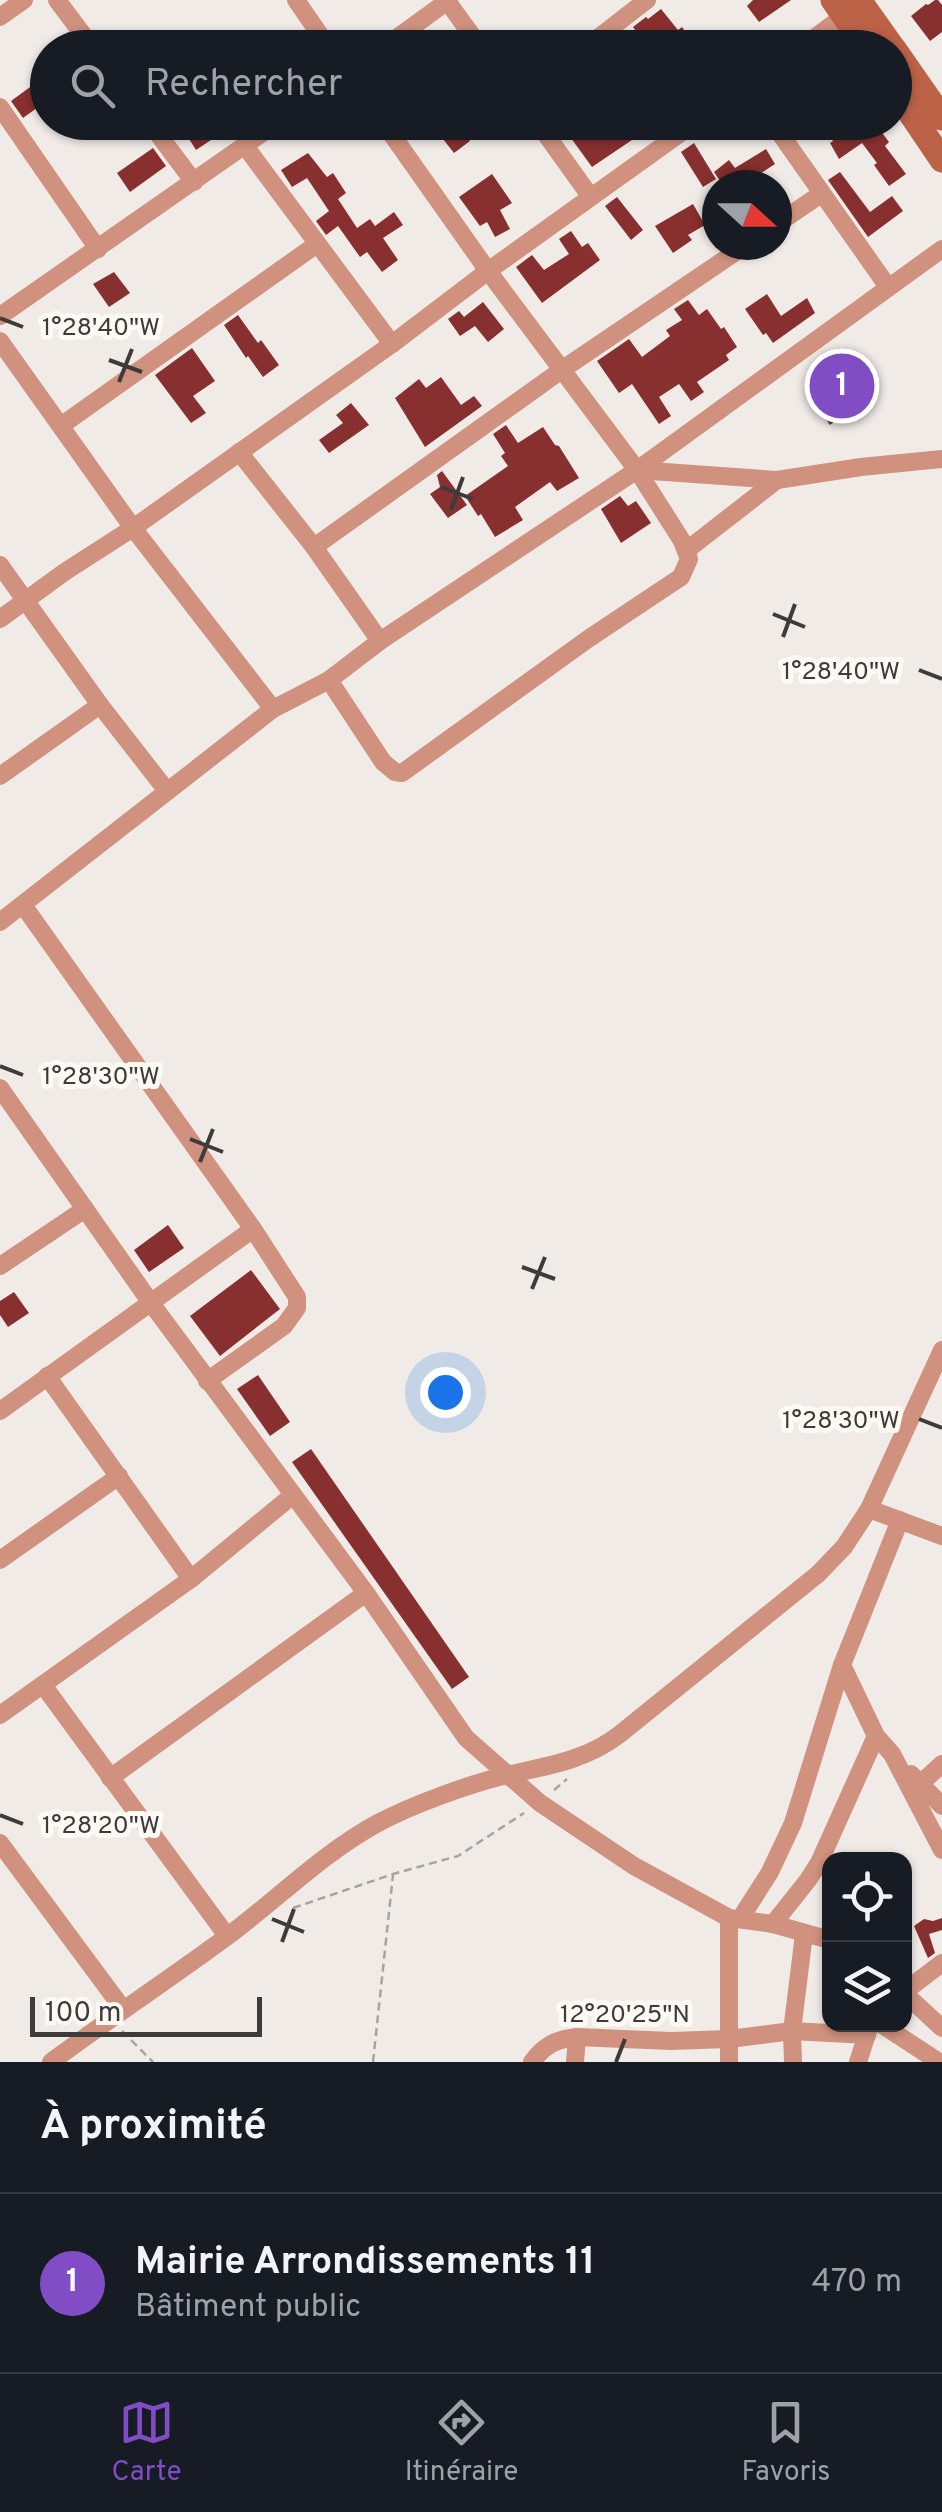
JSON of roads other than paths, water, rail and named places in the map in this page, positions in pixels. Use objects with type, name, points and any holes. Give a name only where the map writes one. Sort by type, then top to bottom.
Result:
[{"type":"main road","points":[[853,4],[861,30]]},
{"type":"main road","points":[[853,4],[877,30]]},
{"type":"main road","points":[[912,72],[939,107]]},
{"type":"main road","points":[[912,116],[942,160]]},
{"type":"street","points":[[0,17],[24,0]]},
{"type":"street","points":[[57,0],[80,30]]},
{"type":"street","points":[[296,0],[317,30]]},
{"type":"street","points":[[608,30],[647,0]]},
{"type":"street","points":[[408,30],[448,1],[469,30]]},
{"type":"street","points":[[822,30],[853,4]]},
{"type":"street","points":[[0,107],[98,249]]},
{"type":"street","points":[[162,140],[194,182]]},
{"type":"street","points":[[0,316],[253,140]]},
{"type":"street","points":[[329,680],[383,762],[394,772],[402,773],[681,577],[689,559],[637,470],[396,140]]},
{"type":"street","points":[[550,140],[590,196]]},
{"type":"street","points":[[0,619],[392,344],[670,140]]},
{"type":"street","points":[[784,140],[888,287]]},
{"type":"street","points":[[245,146],[392,344]]},
{"type":"street","points":[[792,214],[821,194]]},
{"type":"street","points":[[62,426],[317,244]]},
{"type":"street","points":[[0,922],[273,709],[329,680],[380,641],[637,470],[942,250]]},
{"type":"street","points":[[314,547],[724,260]]},
{"type":"street","points":[[0,340],[133,528],[273,709]]},
{"type":"street","points":[[239,452],[314,547],[380,641]]},
{"type":"street","points":[[637,470],[777,480],[942,459]]},
{"type":"street","points":[[687,550],[777,480]]},
{"type":"street","points":[[0,565],[167,791]]},
{"type":"street","points":[[0,776],[100,705]]},
{"type":"street","points":[[22,905],[297,1297],[297,1308],[284,1326],[208,1381]]},
{"type":"street","points":[[0,1088],[466,1738],[540,1803],[634,1866],[734,1919],[773,1924],[822,1938]]},
{"type":"street","points":[[0,1266],[85,1209]]},
{"type":"street","points":[[0,1411],[252,1229]]},
{"type":"street","points":[[51,2062],[228,1936],[338,1846],[366,1830],[406,1810],[508,1774],[578,1758],[606,1746],[818,1574],[844,1547],[869,1509],[942,1350]]},
{"type":"street","points":[[47,1376],[191,1579]]},
{"type":"street","points":[[0,1560],[119,1476]]},
{"type":"street","points":[[0,1714],[191,1579],[293,1495]]},
{"type":"street","points":[[869,1509],[942,1536]]},
{"type":"street","points":[[728,2062],[734,1919],[770,1872],[793,1824],[842,1665],[900,1520]]},
{"type":"street","points":[[110,1778],[366,1594]]},
{"type":"street","points":[[842,1665],[876,1736],[942,1806]]},
{"type":"street","points":[[43,1685],[228,1936]]},
{"type":"street","points":[[773,1924],[819,1863],[876,1736]]},
{"type":"street","points":[[892,1754],[942,1850]]},
{"type":"street","points":[[920,1784],[942,1764]]},
{"type":"street","points":[[0,1843],[116,2014]]},
{"type":"street","points":[[793,2062],[792,2032],[804,1934]]},
{"type":"street","points":[[912,1986],[942,1963]]},
{"type":"street","points":[[912,2000],[942,2028]]},
{"type":"street","points":[[532,2062],[550,2044],[577,2036],[729,2039],[822,2031]]},
{"type":"street","points":[[858,2062],[871,2032]]},
{"type":"street","points":[[881,2032],[939,2062]]},
{"type":"street","points":[[575,2062],[577,2036]]},
{"type":"place","name":"Mairie Arrondissements 11","points":[[842,386]]}]
